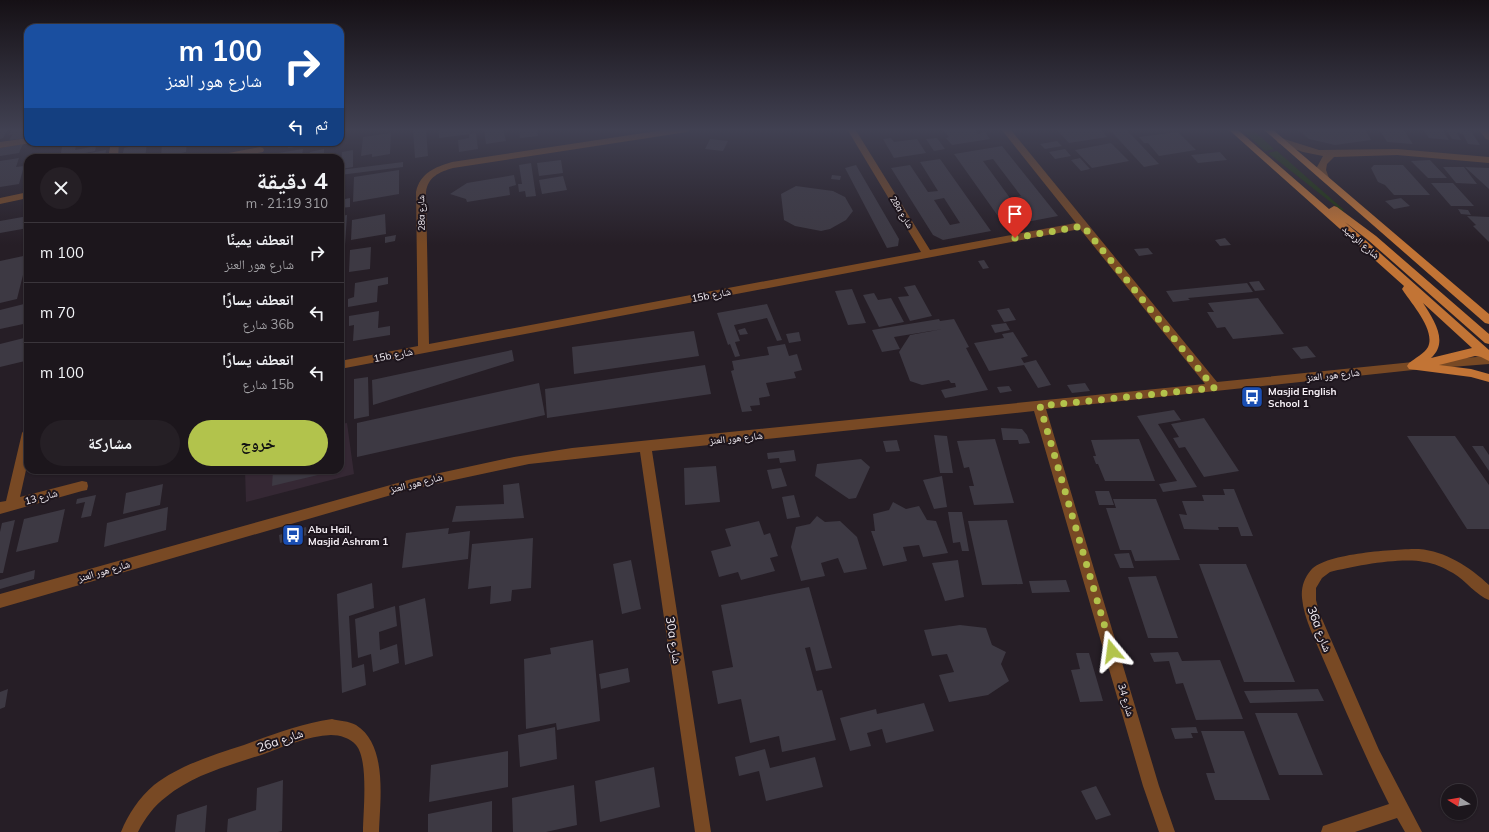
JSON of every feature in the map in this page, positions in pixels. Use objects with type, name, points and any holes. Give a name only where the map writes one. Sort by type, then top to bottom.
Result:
[{"type":"main road","name":"شارع الرشيد","points":[[1276,168],[1488,356]]},
{"type":"main road","points":[[1312,168],[1489,320]]},
{"type":"main road","points":[[1296,186],[1318,198],[1355,224],[1489,340]]},
{"type":"main road","points":[[1396,273],[1428,321],[1435,336],[1435,343],[1432,349],[1413,366]]},
{"type":"main road","points":[[1413,366],[1471,373],[1489,378]]},
{"type":"street","name":"28a شارع","points":[[424,349],[421,192],[425,178],[432,172],[444,168]]},
{"type":"street","name":"28a شارع","points":[[875,168],[928,255]]},
{"type":"street","points":[[1036,168],[1214,388]]},
{"type":"street","points":[[1321,168],[1324,178]]},
{"type":"street","points":[[0,200],[24,196]]},
{"type":"street","name":"15b شارع","points":[[344,364],[1083,226]]},
{"type":"street","name":"شارع هور العنز","points":[[0,601],[412,484],[472,470],[530,459],[1214,388],[1413,366],[1488,356]]},
{"type":"street","name":"شارع 34","points":[[1040,406],[1151,786],[1167,832]]},
{"type":"street","points":[[6,506],[24,446]]},
{"type":"street","name":"30a شارع","points":[[645,447],[703,832]]},
{"type":"street","name":"شارع 13","points":[[6,506],[82,486]]},
{"type":"street","name":"36a شارع","points":[[1414,832],[1400,809],[1365,738],[1316,623],[1310,607],[1308,591],[1313,578],[1322,568],[1336,563],[1402,555],[1419,555],[1438,559],[1457,568],[1475,580],[1489,594]]},
{"type":"street","name":"26a شارع","points":[[129,832],[145,807],[161,790],[180,777],[323,726],[339,727],[353,732],[364,741],[370,754],[371,832]]},
{"type":"street","points":[[1329,832],[1400,809]]},
{"type":"shaded area","points":[[344,423],[347,423],[354,474],[246,502],[245,474],[344,474]]},
{"type":"green space","points":[[1287,168],[1296,168],[1344,210],[1342,211]]},
{"type":"building","points":[[0,168],[23,168],[19,184],[0,187]]},
{"type":"building","points":[[357,168],[396,168],[344,174],[344,169]]},
{"type":"building","points":[[519,168],[532,168],[536,196],[526,197],[525,191],[519,192],[518,184],[522,184]]},
{"type":"building","points":[[538,168],[562,168],[563,173],[539,176]]},
{"type":"building","points":[[845,168],[858,168],[899,239],[898,246],[887,248]]},
{"type":"building","points":[[891,168],[912,168],[928,192],[938,191],[924,168],[946,168],[991,231],[943,240],[933,235]],"holes":[[[944,198],[960,223],[950,225],[934,200]]]},
{"type":"building","points":[[964,168],[988,168],[1010,198],[1021,196],[1000,168],[1019,168],[1058,216],[1005,226]]},
{"type":"building","points":[[1078,168],[1090,169],[1081,171]]},
{"type":"building","points":[[1371,168],[1406,168],[1430,195],[1394,195],[1385,185],[1378,182]]},
{"type":"building","points":[[1418,168],[1437,168],[1447,178],[1428,178]]},
{"type":"building","points":[[1444,168],[1465,168],[1477,184],[1456,183]]},
{"type":"building","points":[[1466,168],[1489,168],[1489,189]]},
{"type":"building","points":[[399,170],[399,194],[353,202],[354,177]]},
{"type":"building","points":[[514,175],[516,185],[509,187],[510,195],[467,202],[466,199],[450,194],[467,183]]},
{"type":"building","points":[[832,175],[841,176],[840,180],[831,179]]},
{"type":"building","points":[[563,176],[567,190],[542,194],[539,180]]},
{"type":"building","points":[[1431,183],[1453,183],[1474,206],[1451,206]]},
{"type":"building","points":[[796,186],[833,191],[845,197],[853,211],[846,220],[830,229],[821,231],[795,226],[784,220],[781,194]]},
{"type":"building","points":[[350,198],[350,207],[344,208],[344,199]]},
{"type":"building","points":[[1401,198],[1410,206],[1394,209],[1385,201]]},
{"type":"building","points":[[1458,209],[1468,210],[1471,215],[1461,214]]},
{"type":"building","points":[[385,214],[386,234],[351,240],[352,220]]},
{"type":"building","points":[[344,215],[347,215],[344,260]]},
{"type":"building","points":[[1467,216],[1489,217],[1489,242],[1473,226],[1476,225]]},
{"type":"building","points":[[24,217],[24,229],[0,233],[0,221]]},
{"type":"building","points":[[396,235],[395,241],[385,243],[385,237]]},
{"type":"building","points":[[1225,238],[1231,245],[1220,246],[1215,240]]},
{"type":"building","points":[[371,247],[370,269],[349,272],[350,250]]},
{"type":"building","points":[[1148,248],[1153,254],[1139,256],[1134,249]]},
{"type":"building","points":[[24,256],[24,271],[17,299],[0,303],[0,261]]},
{"type":"building","points":[[984,260],[989,268],[983,269],[978,261]]},
{"type":"building","points":[[388,277],[388,284],[378,286],[377,302],[348,307],[348,299],[354,297],[355,283]]},
{"type":"building","points":[[1259,281],[1265,290],[1255,291],[1249,282]]},
{"type":"building","points":[[1247,283],[1253,292],[1188,298],[1190,300],[1173,302],[1166,291]]},
{"type":"building","points":[[915,285],[932,316],[910,321],[898,297],[909,296],[904,287]]},
{"type":"building","points":[[852,289],[866,323],[848,325],[835,291]]},
{"type":"building","points":[[874,293],[878,300],[891,298],[904,322],[879,327],[863,295]]},
{"type":"building","points":[[1258,298],[1284,334],[1233,339],[1225,327],[1217,328],[1207,312],[1214,312],[1208,303]]},
{"type":"building","points":[[24,304],[24,324],[0,329],[0,310]]},
{"type":"building","points":[[767,304],[782,340],[777,341],[767,318],[734,325],[740,341],[735,342],[740,356],[735,357],[730,344],[728,345],[717,313]]},
{"type":"building","points":[[1009,308],[1016,320],[1004,322],[997,310]]},
{"type":"building","points":[[379,311],[378,328],[390,326],[390,335],[353,341],[354,325],[349,326],[349,316]]},
{"type":"building","points":[[939,319],[940,321],[954,319],[969,347],[966,348],[988,390],[945,398],[941,390],[956,387],[955,383],[951,383],[949,380],[922,385],[910,381],[899,352],[910,335],[943,329],[894,337],[900,349],[882,352],[872,330]]},
{"type":"building","points":[[1006,323],[1010,330],[995,333],[991,325]]},
{"type":"building","points":[[745,328],[748,334],[740,335],[738,330]]},
{"type":"building","points":[[694,331],[699,356],[574,374],[572,347]]},
{"type":"building","points":[[799,332],[801,341],[789,343],[786,334]]},
{"type":"building","points":[[1013,332],[1028,356],[1021,358],[1024,363],[1036,360],[1051,385],[1038,388],[1024,365],[989,371],[974,343],[1004,338],[1002,334]]},
{"type":"building","points":[[24,338],[24,361],[0,367],[0,344]]},
{"type":"building","points":[[785,344],[789,356],[797,354],[802,370],[794,372],[796,378],[766,383],[770,396],[759,398],[760,405],[750,406],[752,411],[742,412],[731,371],[734,370],[732,361],[769,355],[767,347]]},
{"type":"building","points":[[1307,346],[1316,357],[1301,359],[1292,348]]},
{"type":"building","points":[[512,350],[514,361],[373,405],[372,380]]},
{"type":"building","points":[[705,365],[711,394],[547,418],[545,389]]},
{"type":"building","points":[[368,377],[369,416],[354,419],[354,379]]},
{"type":"building","points":[[539,383],[545,415],[357,457],[357,423]]},
{"type":"building","points":[[1085,383],[1090,391],[1072,393],[1067,385]]},
{"type":"building","points":[[1009,386],[1012,391],[1000,393],[997,387]]},
{"type":"building","points":[[1258,393],[1263,399],[1245,402],[1241,395]]},
{"type":"building","points":[[1174,410],[1181,420],[1158,424],[1197,487],[1163,492],[1159,484],[1177,481],[1137,416]]},
{"type":"building","points":[[1204,418],[1239,471],[1204,477],[1185,447],[1179,448],[1173,438],[1179,437],[1171,424]]},
{"type":"building","points":[[1001,428],[1022,429],[1027,435],[1030,443],[1019,444],[1018,440],[1003,440]]},
{"type":"building","points":[[934,435],[947,436],[953,473],[940,473]]},
{"type":"building","points":[[1407,436],[1455,436],[1489,485],[1489,529],[1467,529]]},
{"type":"building","points":[[995,439],[1014,503],[974,505],[969,486],[974,486],[969,467],[964,468],[957,441]]},
{"type":"building","points":[[1139,439],[1155,481],[1105,481],[1093,456],[1096,456],[1091,440]]},
{"type":"building","points":[[897,440],[900,451],[886,452],[883,441]]},
{"type":"building","points":[[1472,446],[1483,446],[1489,455],[1489,471]]},
{"type":"building","points":[[794,450],[796,461],[780,463],[779,458],[768,459],[767,453]]},
{"type":"building","points":[[861,459],[870,467],[856,498],[849,499],[815,476],[817,464]]},
{"type":"building","points":[[716,466],[720,502],[685,505],[684,468]]},
{"type":"building","points":[[781,468],[787,486],[772,489],[767,470]]},
{"type":"building","points":[[273,474],[322,474],[272,486]]},
{"type":"building","points":[[942,476],[947,507],[934,509],[923,480]]},
{"type":"building","points":[[519,483],[524,518],[452,522],[456,506],[504,504],[503,485]]},
{"type":"building","points":[[163,484],[160,505],[123,514],[126,493]]},
{"type":"building","points":[[1223,489],[1234,489],[1253,536],[1241,536],[1238,527],[1218,527],[1219,530],[1184,529],[1179,514],[1187,515],[1182,501],[1204,501],[1202,495],[1225,495]]},
{"type":"building","points":[[1095,491],[1109,491],[1114,505],[1099,505]]},
{"type":"building","points":[[96,495],[91,516],[81,518],[85,502],[76,504],[77,499]]},
{"type":"building","points":[[794,495],[800,517],[787,519],[782,497]]},
{"type":"building","points":[[1113,499],[1156,499],[1180,560],[1135,561],[1131,550],[1120,550],[1106,508],[1116,508]]},
{"type":"building","points":[[893,502],[906,509],[919,506],[927,520],[936,521],[948,553],[923,557],[919,545],[903,547],[907,561],[883,566],[871,531],[875,531],[873,514],[889,510]]},
{"type":"building","points":[[168,507],[166,530],[104,547],[107,523]]},
{"type":"building","points":[[65,509],[58,542],[16,552],[24,519]]},
{"type":"building","points":[[948,512],[962,512],[969,551],[962,551],[960,542],[953,543]]},
{"type":"building","points":[[817,516],[825,522],[840,521],[857,537],[867,569],[844,573],[838,558],[821,563],[825,576],[801,581],[791,547],[796,527],[810,524]]},
{"type":"building","points":[[15,520],[3,573],[0,573],[0,532],[2,523]]},
{"type":"building","points":[[1007,520],[1023,584],[982,585],[968,521]]},
{"type":"building","points":[[759,521],[764,535],[770,533],[778,556],[770,558],[775,571],[741,580],[738,572],[719,577],[711,551],[731,546],[725,529]]},
{"type":"building","points":[[306,527],[307,535],[280,543],[279,535]]},
{"type":"building","points":[[449,528],[448,534],[470,531],[468,559],[402,568],[406,533]]},
{"type":"building","points":[[533,538],[531,588],[512,590],[511,601],[490,604],[491,586],[468,589],[472,544]]},
{"type":"building","points":[[1129,553],[1134,568],[1120,568],[1114,554]]},
{"type":"building","points":[[631,560],[641,609],[622,614],[613,564]]},
{"type":"building","points":[[958,560],[964,597],[945,601],[932,563]]},
{"type":"building","points":[[1199,564],[1246,564],[1295,682],[1244,682]]},
{"type":"building","points":[[35,570],[34,579],[0,589],[0,580]]},
{"type":"building","points":[[1156,576],[1178,638],[1148,638],[1128,577]]},
{"type":"building","points":[[1066,580],[1070,592],[1032,593],[1029,581]]},
{"type":"building","points":[[372,583],[374,608],[349,616],[352,668],[364,664],[366,685],[342,693],[337,594]]},
{"type":"building","points":[[809,587],[832,668],[816,671],[810,647],[805,648],[817,691],[822,690],[836,740],[782,752],[779,736],[750,743],[741,699],[718,704],[712,671],[733,667],[721,605]]},
{"type":"building","points":[[425,598],[433,656],[405,665],[399,606]]},
{"type":"building","points":[[395,606],[397,626],[379,632],[380,650],[397,644],[399,663],[373,672],[371,654],[358,658],[355,619]]},
{"type":"building","points":[[960,625],[986,628],[992,645],[1006,652],[1001,664],[1009,681],[988,695],[949,702],[939,675],[954,672],[947,654],[932,656],[924,630]]},
{"type":"building","points":[[593,640],[600,721],[557,730],[556,723],[526,729],[524,659],[551,654],[550,648]]},
{"type":"building","points":[[1178,652],[1182,661],[1220,660],[1243,719],[1196,720],[1183,683],[1176,684],[1169,661],[1154,662],[1150,653]]},
{"type":"building","points":[[1076,653],[1089,653],[1103,701],[1080,702],[1071,670],[1080,669]]},
{"type":"building","points":[[628,668],[630,682],[601,689],[599,674]]},
{"type":"building","points":[[8,689],[5,707],[0,709],[0,692]]},
{"type":"building","points":[[1318,689],[1324,701],[1250,703],[1244,691]]},
{"type":"building","points":[[924,703],[934,731],[886,743],[882,729],[867,733],[871,746],[850,751],[840,718],[876,709],[877,714]]},
{"type":"building","points":[[1255,713],[1297,713],[1323,775],[1279,775]]},
{"type":"building","points":[[555,727],[557,759],[520,767],[518,735]]},
{"type":"building","points":[[1196,727],[1198,733],[1191,733],[1193,738],[1175,739],[1171,728]]},
{"type":"building","points":[[1201,731],[1244,731],[1270,800],[1215,800],[1206,773],[1215,773]]},
{"type":"building","points":[[765,749],[770,768],[815,757],[823,787],[766,801],[759,771],[739,776],[735,757]]},
{"type":"building","points":[[508,751],[508,787],[429,802],[431,765]]},
{"type":"building","points":[[654,767],[660,807],[600,822],[595,781]]},
{"type":"building","points":[[283,780],[282,831],[227,832],[228,819],[256,810],[257,788]]},
{"type":"building","points":[[574,785],[577,825],[546,832],[513,832],[512,798]]},
{"type":"building","points":[[1096,786],[1111,815],[1096,820],[1081,791]]},
{"type":"building","points":[[492,801],[492,832],[428,832],[428,814]]},
{"type":"building","points":[[207,805],[205,832],[175,832],[177,815]]},
{"type":"place","name":"Masjid English School 1","points":[[1252,397]]},
{"type":"place","name":"Abu Hail, Masjid Ashram 1","points":[[293,535]]},
{"type":"route","points":[[1015,238],[1083,226],[1214,388],[1040,406],[1112,651]]}]
